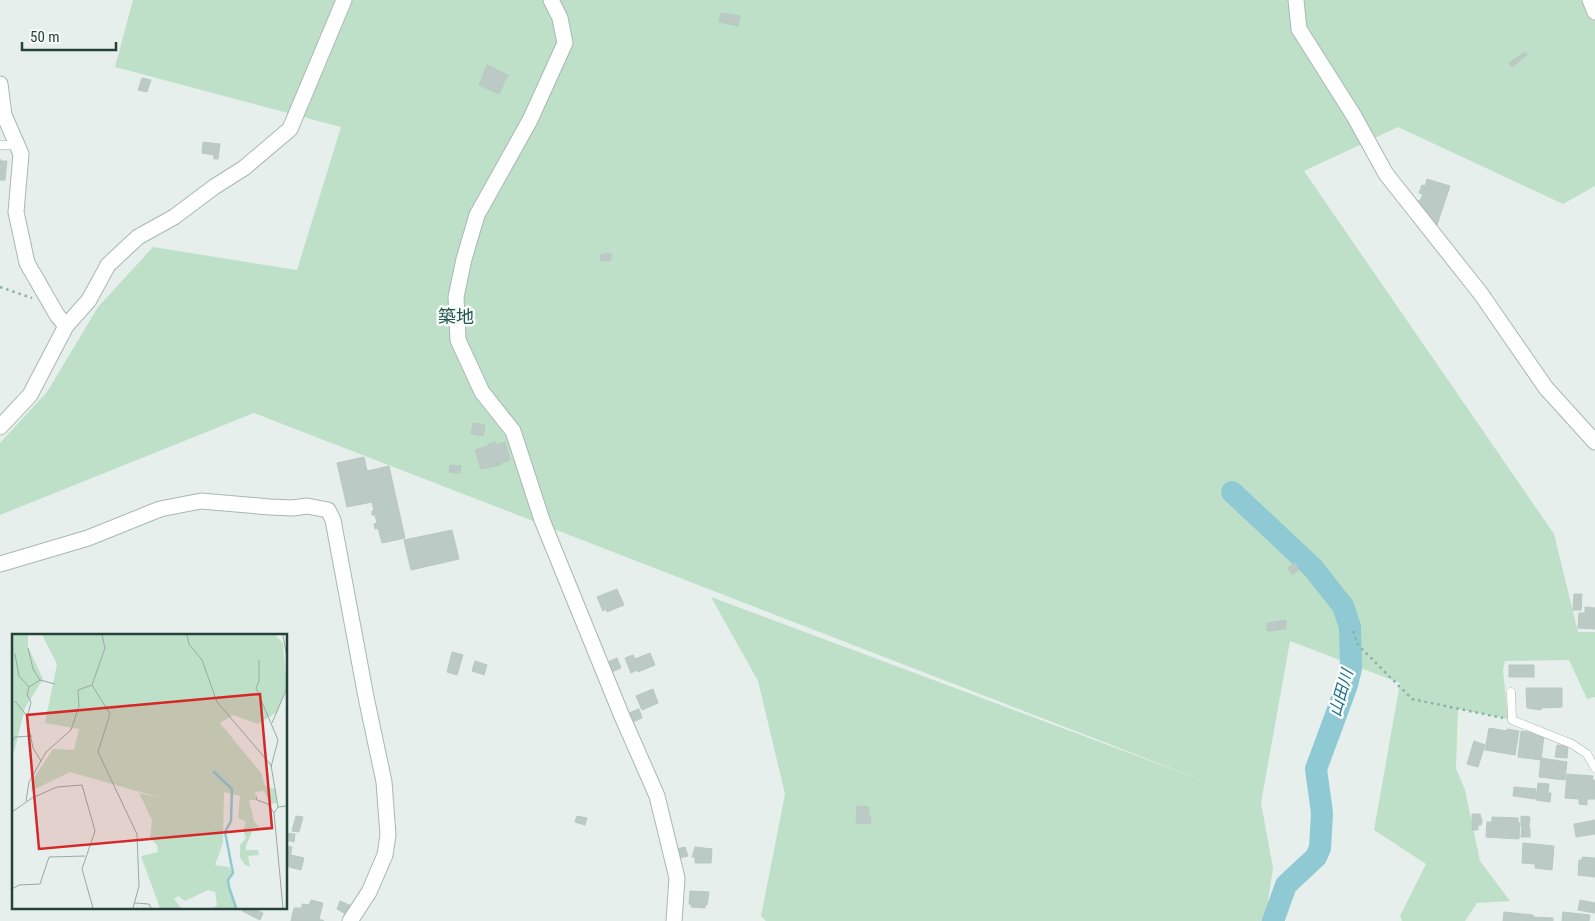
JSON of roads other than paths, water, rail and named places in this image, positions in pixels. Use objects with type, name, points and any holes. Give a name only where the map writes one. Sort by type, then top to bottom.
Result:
[{"type":"street","points":[[0,427],[30,395],[66,326],[89,300],[108,266],[138,237],[174,217],[214,187],[244,168],[290,129],[344,0]]},
{"type":"street","points":[[551,0],[560,18],[564,44],[530,120],[477,215],[464,258],[456,297],[458,340],[482,392],[513,431],[542,520],[621,714],[658,796],[677,878],[674,921]]},
{"type":"street","points":[[1296,0],[1299,29],[1354,116],[1386,174],[1481,294],[1546,388],[1595,442]]},
{"type":"street","points":[[1590,0],[1595,12]]},
{"type":"street","points":[[0,84],[4,115],[21,154],[16,212],[27,263],[66,326]]},
{"type":"street","points":[[0,564],[88,538],[160,509],[201,501],[270,507],[293,508],[307,506],[328,510],[333,520],[384,782],[388,835],[385,856],[369,892],[350,921]]},
{"type":"lane","points":[[0,145],[17,145]]},
{"type":"lane","points":[[1511,692],[1512,720],[1578,748],[1588,754],[1595,768]]},
{"type":"waterway","name":"山田川","points":[[1232,492],[1313,568],[1343,606],[1350,627],[1351,668],[1347,685],[1316,769],[1322,813],[1320,848],[1316,857],[1286,885],[1273,921]]},
{"type":"district","name":"築地","points":[[456,316]]}]
